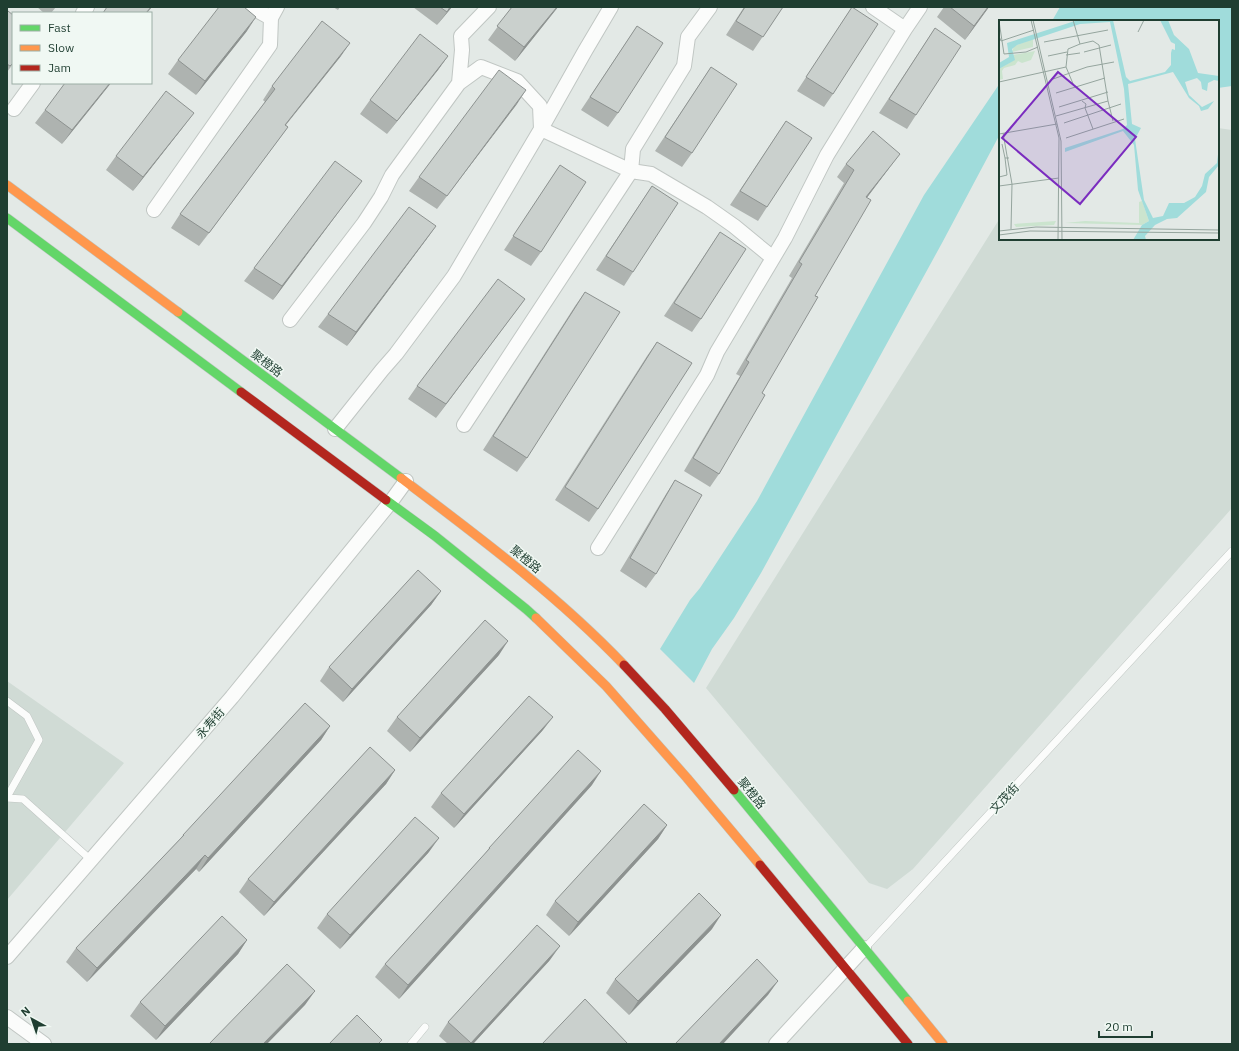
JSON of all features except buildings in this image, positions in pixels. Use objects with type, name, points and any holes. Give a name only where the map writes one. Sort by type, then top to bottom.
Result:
[{"type":"street","points":[[154,210],[270,45],[274,12],[251,7]]},
{"type":"street","points":[[459,83],[462,50],[460,36],[489,7]]},
{"type":"street","points":[[335,429],[396,354],[454,276],[611,7]]},
{"type":"street","points":[[464,425],[631,172],[633,149],[684,66],[688,37],[710,7]]},
{"type":"street","points":[[873,7],[905,29]]},
{"type":"street","points":[[598,548],[707,375],[717,352],[785,238],[827,155],[920,7]]},
{"type":"street","points":[[290,320],[364,223],[381,197],[392,175],[459,83],[481,67],[517,81],[540,106],[541,129]]},
{"type":"street","points":[[14,109],[32,84]]},
{"type":"street","points":[[541,129],[631,172],[651,174],[707,207],[734,226],[773,258]]},
{"type":"street","name":"聚橙路","points":[[7,185],[481,538],[544,589],[592,633],[655,697],[705,754],[943,1044]]},
{"type":"street","points":[[7,218],[440,540],[526,609],[606,686],[692,784],[908,1044]]},
{"type":"street","name":"永寿街","points":[[7,958],[232,697],[390,503],[406,481]]},
{"type":"street","name":"文茂街","points":[[776,1044],[864,948]]},
{"type":"street","points":[[7,1017],[44,1044]]},
{"type":"lane","name":"文茂街","points":[[864,948],[1232,551]]},
{"type":"lane","points":[[7,702],[27,716],[38,740],[7,798],[23,799],[91,860]]},
{"type":"lane","points":[[411,1044],[425,1027]]},
{"type":"shaded area","points":[[1219,128],[1232,130],[1232,508],[913,869],[887,889],[869,883],[706,688],[999,220],[999,240],[1219,240]]},
{"type":"shaded area","points":[[7,681],[124,763],[7,900]]},
{"type":"water","points":[[1060,7],[1232,7],[1232,86],[1219,88],[1219,20],[1053,20]]},
{"type":"water","points":[[999,84],[999,136],[761,573],[734,618],[712,649],[694,683],[660,649],[690,600],[700,588],[757,501],[924,195]]},
{"type":"traffic: fast","points":[[7,218],[241,392]]},
{"type":"traffic: fast","points":[[178,312],[401,478]]},
{"type":"traffic: fast","points":[[386,500],[435,536],[536,618]]},
{"type":"traffic: fast","points":[[734,790],[908,1001]]},
{"type":"traffic: slow","points":[[7,185],[178,312]]},
{"type":"traffic: slow","points":[[401,478],[517,567],[572,615],[624,665]]},
{"type":"traffic: slow","points":[[536,618],[606,686],[687,778],[760,865]]},
{"type":"traffic: slow","points":[[908,1001],[943,1044]]},
{"type":"traffic: jam","points":[[241,392],[386,500]]},
{"type":"traffic: jam","points":[[624,665],[665,709],[734,790]]},
{"type":"traffic: jam","points":[[760,865],[908,1044]]}]
